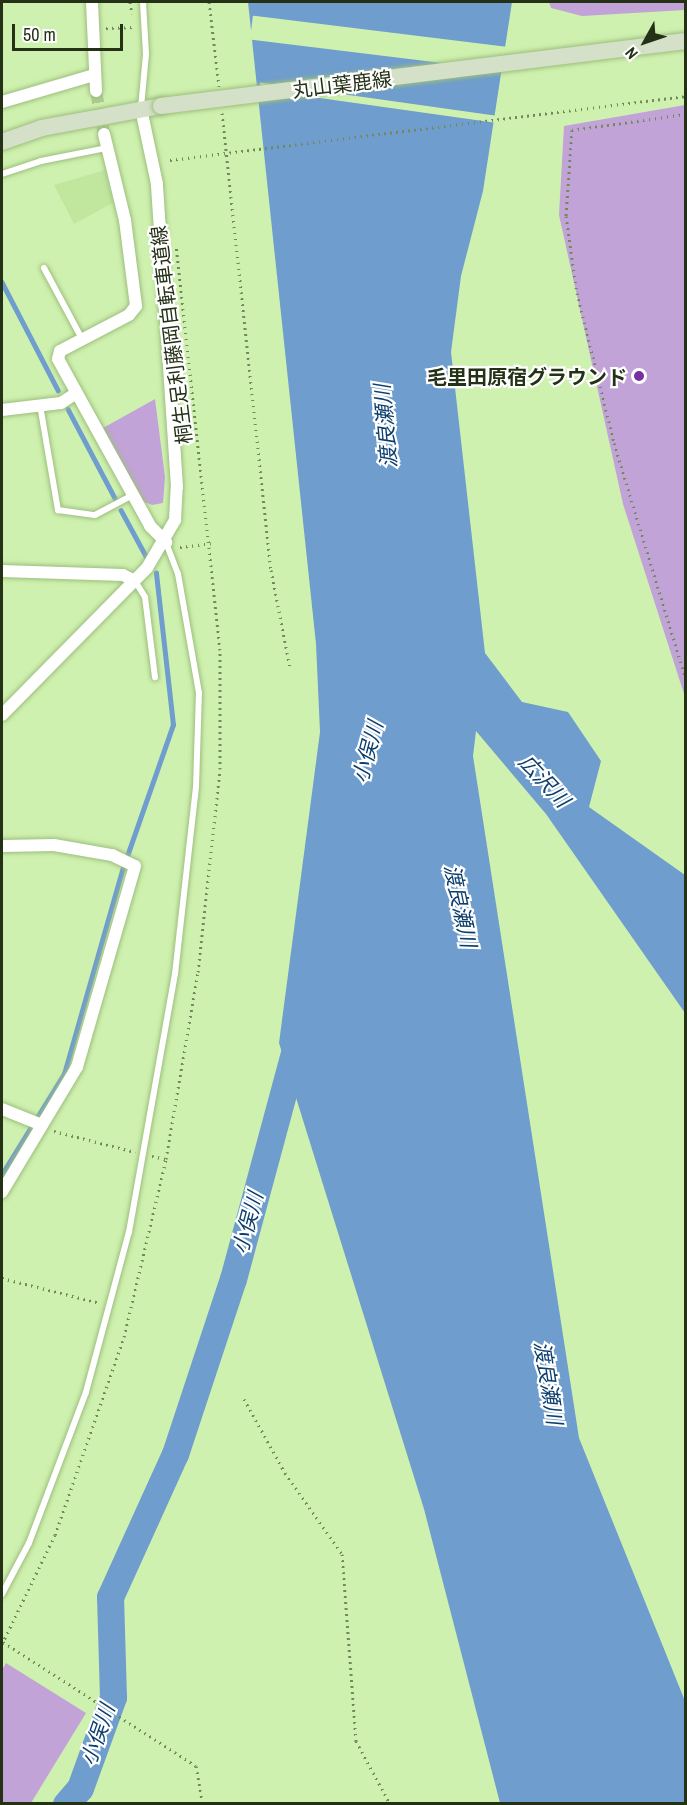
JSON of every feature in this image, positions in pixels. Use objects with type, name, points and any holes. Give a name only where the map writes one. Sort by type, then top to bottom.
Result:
[{"type":"main road","name":"丸山葉鹿線","points":[[2,142],[42,128],[161,106],[686,41]]},
{"type":"street","points":[[92,2],[96,91]]},
{"type":"street","points":[[2,102],[94,75]]},
{"type":"street","points":[[2,715],[135,581],[165,542],[175,520],[177,487],[155,163],[141,109]]},
{"type":"street","points":[[104,134],[125,220],[136,306],[129,315],[57,355],[75,394],[133,495],[165,542]]},
{"type":"street","points":[[2,410],[61,403],[75,394]]},
{"type":"street","points":[[2,571],[123,575],[135,581]]},
{"type":"street","points":[[2,846],[54,845],[112,855],[135,866],[88,1037],[77,1067],[36,1122],[2,1192]]},
{"type":"street","points":[[2,1109],[36,1122]]},
{"type":"lane","points":[[141,109],[146,54],[143,2]]},
{"type":"lane","points":[[2,174],[41,160],[106,148]]},
{"type":"lane","points":[[44,268],[82,340]]},
{"type":"lane","points":[[40,405],[58,510],[94,515],[133,495]]},
{"type":"lane","points":[[2,1594],[29,1543],[86,1392],[143,1166],[175,974],[196,787],[199,693],[178,574],[165,542]]},
{"type":"lane","points":[[135,581],[145,597],[155,677]]},
{"type":"path","points":[[209,2],[220,96]]},
{"type":"path","points":[[104,28],[130,25]]},
{"type":"path","points":[[168,160],[686,96]]},
{"type":"path","points":[[222,108],[271,570],[290,668]]},
{"type":"path","points":[[686,114],[572,130],[566,216],[575,282],[640,539],[686,680]]},
{"type":"path","points":[[164,153],[168,160],[167,172]]},
{"type":"path","name":"桐生足利藤岡自転車道線","points":[[175,241],[211,543],[180,547]]},
{"type":"path","points":[[181,347],[188,346]]},
{"type":"path","points":[[36,1122],[127,1151]]},
{"type":"path","points":[[150,1156],[166,1159]]},
{"type":"path","points":[[2,1278],[102,1303]]},
{"type":"path","points":[[121,1310],[128,1312]]},
{"type":"path","points":[[244,1399],[285,1473],[342,1554],[356,1741],[390,1803]]},
{"type":"path","points":[[2,1643],[187,1760],[199,1770],[203,1803]]},
{"type":"shaded area","points":[[549,2],[685,2],[685,10],[582,16],[551,8]]},
{"type":"shaded area","name":"毛里田原宿グラウンド","points":[[686,105],[685,697],[623,504],[559,215],[564,126]]},
{"type":"shaded area","points":[[105,170],[113,203],[74,224],[54,185]]},
{"type":"shaded area","points":[[155,399],[165,477],[163,503],[152,505],[142,501],[103,428]]},
{"type":"shaded area","points":[[6,1663],[86,1713],[31,1803],[2,1803],[2,1670]]},
{"type":"water","points":[[248,2],[512,2],[483,191],[461,276],[451,352],[485,653],[522,702],[568,712],[601,761],[589,807],[685,875],[685,1013],[546,814],[476,731],[473,756],[579,1438],[685,1701],[685,1803],[500,1803],[424,1509],[279,1043],[320,732],[316,644]]},
{"type":"pier","points":[[253,16],[508,47],[505,71],[250,40]]},
{"type":"pier","points":[[260,83],[498,116],[497,123],[259,90]]},
{"type":"waterway","points":[[2,282],[58,390]]},
{"type":"waterway","points":[[68,409],[115,498]]},
{"type":"waterway","points":[[121,510],[146,556]]},
{"type":"waterway","points":[[127,856],[173,725],[156,573]]},
{"type":"waterway","points":[[2,1174],[64,1074],[123,867]]},
{"type":"waterway","name":"小俣川","points":[[66,1804],[80,1788],[113,1697],[110,1597],[175,1454],[233,1279],[298,1038]]},
{"type":"tunnel","points":[[96,91],[104,134]]},
{"type":"place","name":"毛里田原宿グラウンド","points":[[639,376]]},
{"type":"water label","name":"渡良瀬川","points":[[386,426]]},
{"type":"water label","name":"広沢川","points":[[544,781]]},
{"type":"water label","name":"渡良瀬川","points":[[460,906]]},
{"type":"water label","name":"渡良瀬川","points":[[548,1383]]}]
